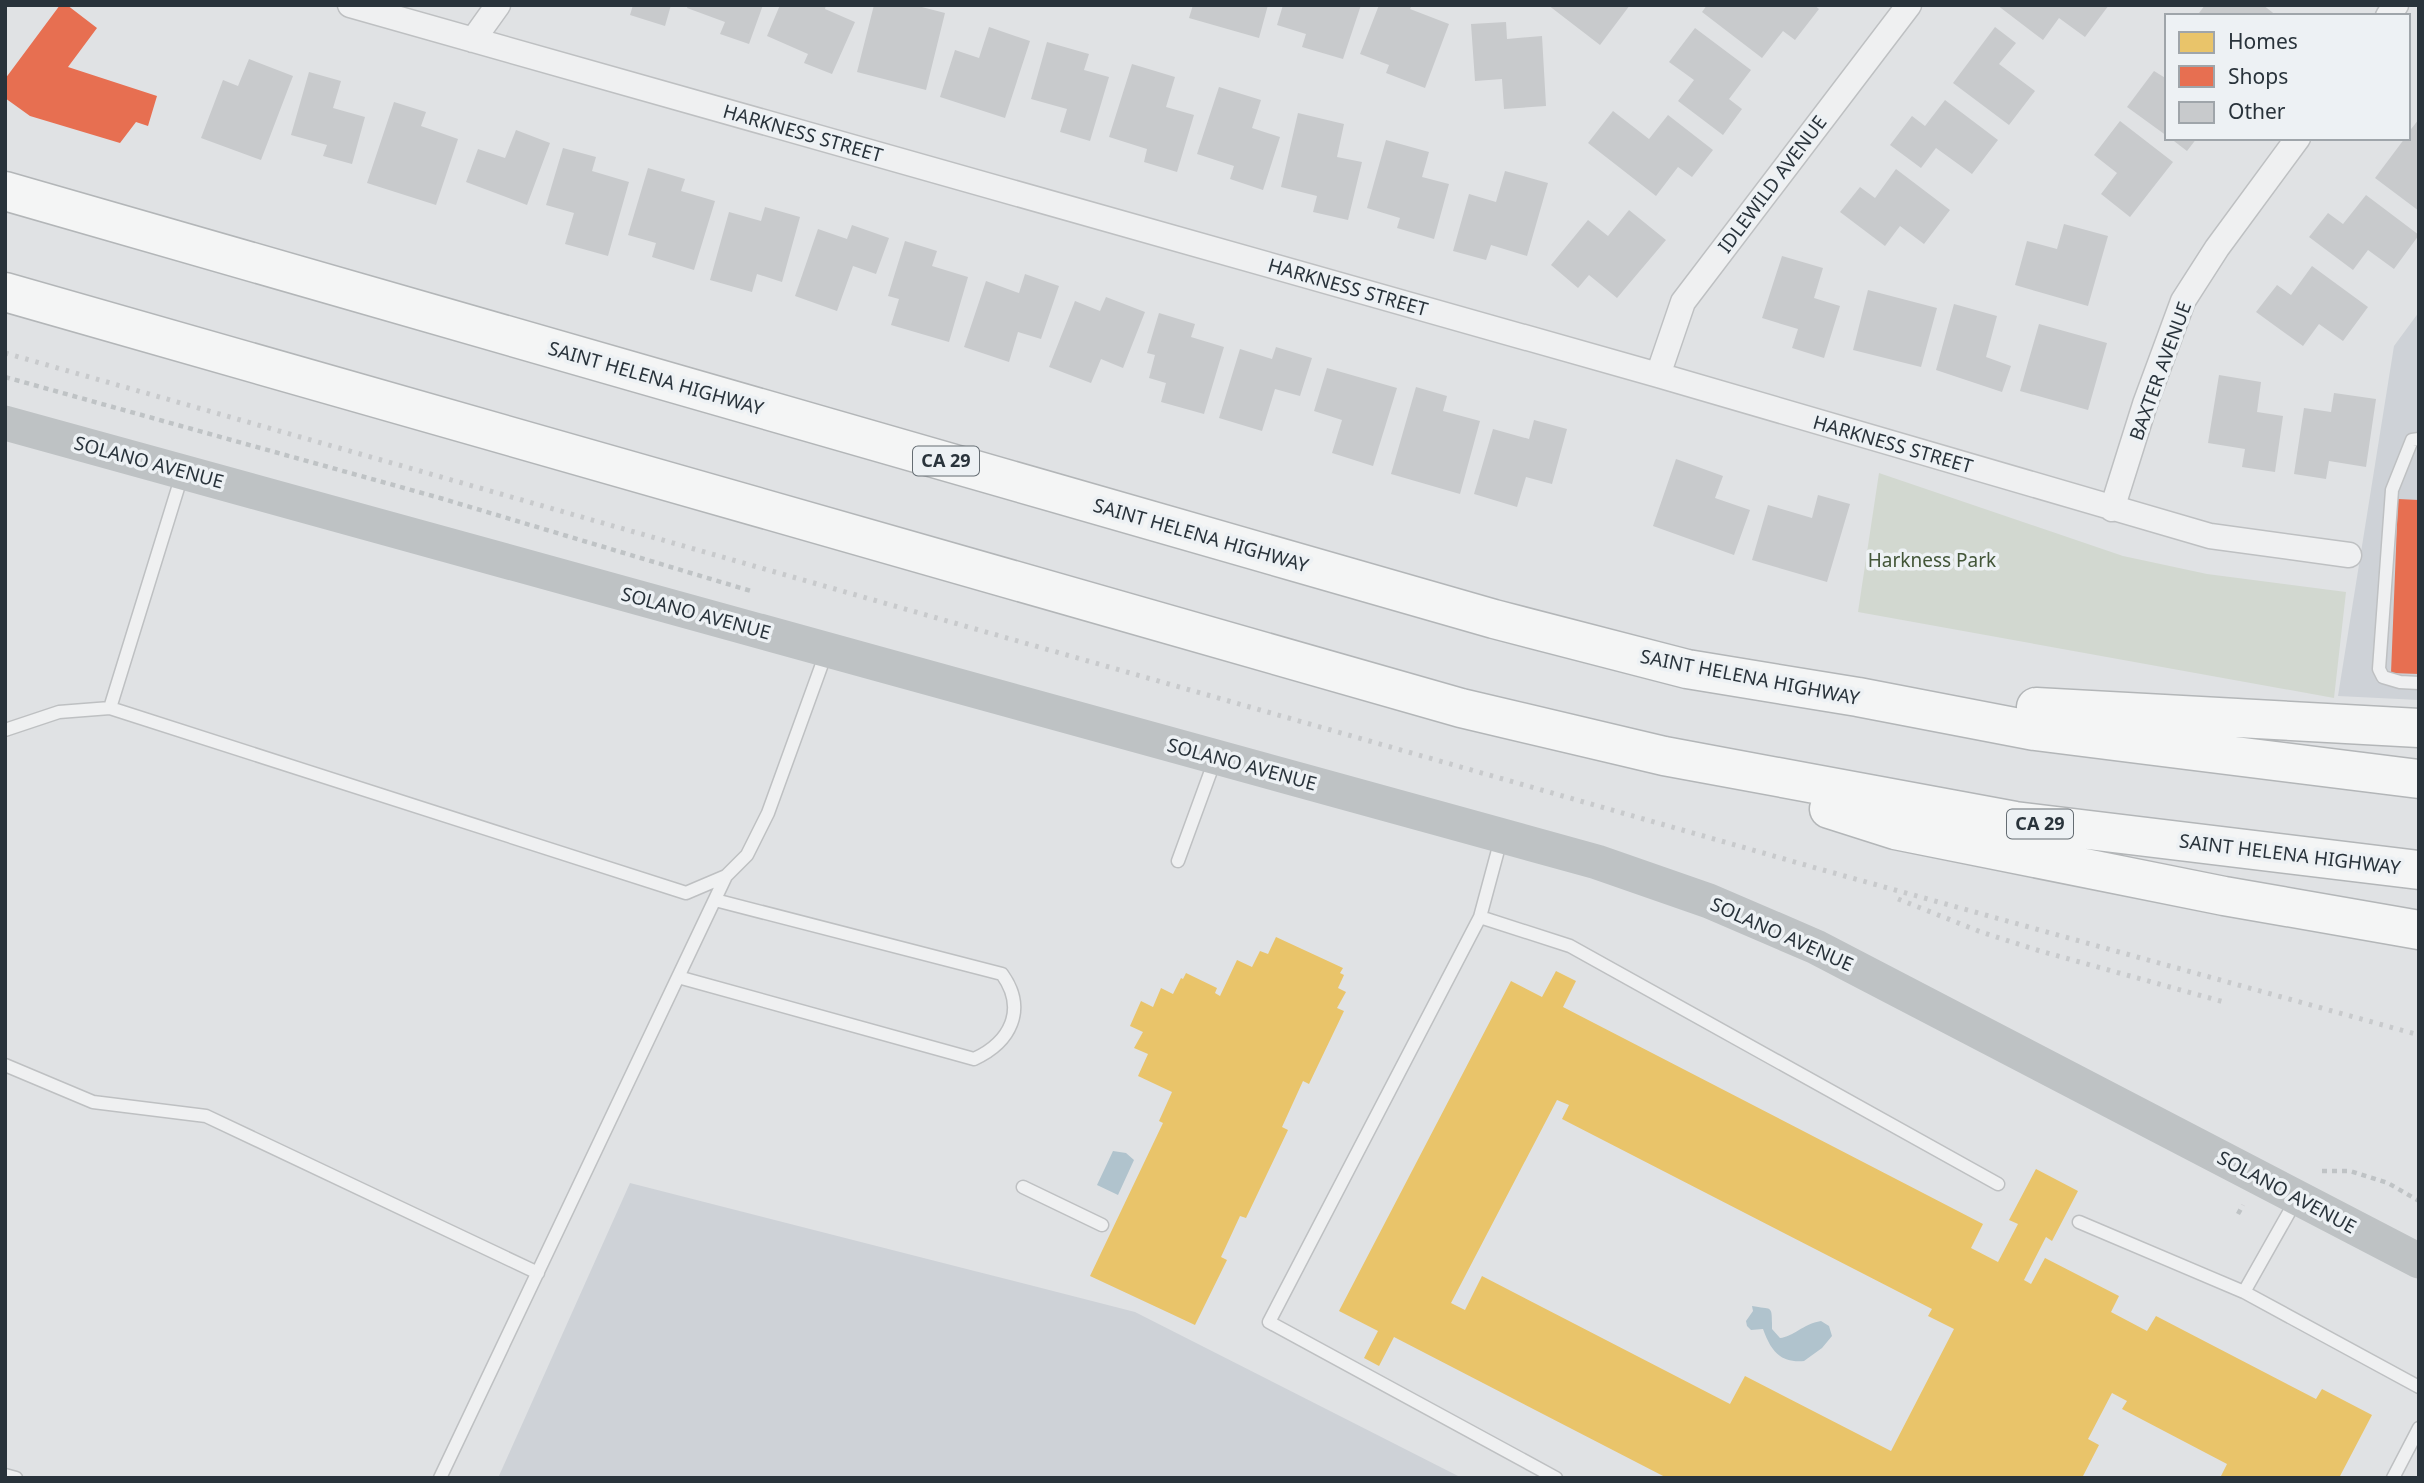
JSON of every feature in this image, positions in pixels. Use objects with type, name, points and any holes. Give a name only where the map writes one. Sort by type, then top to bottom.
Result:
[{"type":"highway","name":"SAINT HELENA HIGHWAY","points":[[5,174],[23,196],[1494,619],[1687,669],[1858,697],[2035,731],[2419,779]]},
{"type":"highway","name":"SAINT HELENA HIGHWAY","points":[[5,292],[1434,701],[1664,756],[2015,821],[2419,870]]},
{"type":"highway","points":[[1858,697],[2419,728]]},
{"type":"highway","points":[[1664,756],[1895,830],[2224,896],[2419,930]]},
{"type":"street","name":"HARKNESS STREET","points":[[350,5],[1658,375],[2210,536],[2349,555]]},
{"type":"street","points":[[473,40],[498,5]]},
{"type":"street","name":"IDLEWILD AVENUE","points":[[1658,375],[1683,302],[1909,5]]},
{"type":"street","name":"BAXTER AVENUE","points":[[2112,509],[2145,404],[2183,301],[2217,248],[2297,140]]},
{"type":"street","name":"SOLANO AVENUE","points":[[5,423],[1597,862],[1709,901],[1816,947],[2305,1183],[2418,1259]]},
{"type":"lane","points":[[2419,439],[2412,440],[2392,490],[2379,669],[2383,677],[2400,682],[2419,683]]},
{"type":"lane","points":[[110,708],[183,471]]},
{"type":"lane","points":[[440,1478],[726,876],[747,855],[768,813],[828,650]]},
{"type":"lane","points":[[5,730],[59,712],[110,708],[685,893],[726,876]]},
{"type":"lane","points":[[1178,861],[1216,757]]},
{"type":"lane","points":[[1502,836],[1480,917],[1269,1322],[1556,1478]]},
{"type":"lane","points":[[678,977],[974,1059],[984,1055],[1008,1032],[1014,1014],[1015,999],[1002,974],[715,900]]},
{"type":"lane","points":[[1480,917],[1570,946],[1998,1184]]},
{"type":"lane","points":[[5,1065],[93,1102],[206,1116],[538,1273]]},
{"type":"lane","points":[[2244,1292],[2305,1183]]},
{"type":"lane","points":[[1023,1187],[1102,1225]]},
{"type":"lane","points":[[2079,1222],[2244,1292],[2419,1387]]},
{"type":"lane","points":[[2393,1478],[2419,1428]]},
{"type":"lane","points":[[5,1475],[16,1478]]},
{"type":"path","points":[[2305,1183],[2350,1171],[2388,1183],[2419,1201]]},
{"type":"shaded area","points":[[2419,312],[2419,700],[2338,696],[2394,346]]},
{"type":"shaded area","points":[[630,1183],[1135,1312],[1462,1478],[498,1478]]},
{"type":"green space","name":"Harkness Park","points":[[1879,473],[2123,556],[2207,574],[2346,592],[2334,698],[1858,612]]},
{"type":"water","points":[[1113,1151],[1126,1153],[1134,1160],[1118,1195],[1097,1185]]},
{"type":"water","points":[[1752,1306],[1770,1310],[1772,1329],[1780,1338],[1821,1321],[1829,1326],[1832,1336],[1822,1348],[1804,1361],[1783,1358],[1769,1344],[1763,1329],[1751,1330],[1747,1326],[1746,1321],[1753,1311]]},
{"type":"building: Homes","points":[[1276,937],[1343,968],[1340,973],[1344,975],[1338,988],[1346,992],[1337,1008],[1344,1011],[1309,1084],[1303,1081],[1282,1127],[1288,1130],[1246,1218],[1240,1216],[1221,1257],[1227,1260],[1195,1325],[1090,1276],[1163,1123],[1159,1121],[1172,1092],[1138,1076],[1148,1054],[1134,1048],[1143,1032],[1130,1026],[1141,1001],[1153,1007],[1161,988],[1173,994],[1186,973],[1217,988],[1215,993],[1220,996],[1237,960],[1252,967],[1260,951],[1268,954]]},
{"type":"building: Homes","points":[[1556,971],[1576,981],[1563,1007],[1983,1224],[1971,1248],[1998,1262],[2018,1224],[2009,1220],[2036,1169],[2078,1191],[2052,1241],[2046,1237],[2024,1280],[2031,1284],[2045,1258],[2119,1296],[2111,1312],[2147,1331],[2156,1316],[2316,1399],[2322,1389],[2372,1415],[2339,1478],[2220,1478],[2227,1464],[2122,1409],[2127,1401],[2112,1393],[2088,1439],[2099,1445],[2082,1478],[1667,1478],[1394,1337],[1379,1366],[1364,1358],[1378,1331],[1339,1311],[1511,981],[1542,997]],"holes":[[[1557,1100],[1569,1105],[1562,1119],[1932,1309],[1928,1316],[1954,1329],[1891,1451],[1745,1376],[1730,1404],[1482,1276],[1465,1310],[1451,1303]]]},
{"type":"building: Shops","points":[[60,5],[67,5],[97,28],[68,67],[157,96],[148,126],[136,122],[120,143],[30,116],[5,98],[5,79]]},
{"type":"building: Shops","points":[[2398,499],[2419,500],[2419,674],[2391,673]]},
{"type":"building: Other","points":[[633,5],[671,5],[665,26],[630,15]]},
{"type":"building: Other","points":[[688,5],[763,5],[749,44],[720,34],[725,22],[687,8]]},
{"type":"building: Other","points":[[780,5],[826,5],[825,9],[855,22],[832,74],[804,63],[808,54],[767,36]]},
{"type":"building: Other","points":[[874,5],[914,5],[945,13],[926,90],[857,72]]},
{"type":"building: Other","points":[[1193,5],[1268,5],[1259,38],[1189,18]]},
{"type":"building: Other","points":[[1283,5],[1361,5],[1343,59],[1302,47],[1306,34],[1277,25]]},
{"type":"building: Other","points":[[1379,5],[1412,5],[1410,9],[1449,24],[1425,88],[1386,73],[1389,65],[1360,54]]},
{"type":"building: Other","points":[[1548,5],[1630,5],[1600,45]]},
{"type":"building: Other","points":[[1707,5],[1814,5],[1819,9],[1795,40],[1783,31],[1762,58],[1702,12]]},
{"type":"building: Other","points":[[1997,5],[2109,5],[2085,37],[2059,18],[2043,40]]},
{"type":"building: Other","points":[[2205,5],[2263,5],[2274,14],[2200,14]]},
{"type":"building: Other","points":[[1506,22],[1507,39],[1542,36],[1546,106],[1504,109],[1502,79],[1475,81],[1471,24]]},
{"type":"building: Other","points":[[989,27],[1030,41],[1005,118],[940,97],[955,50],[979,58]]},
{"type":"building: Other","points":[[1995,27],[2016,43],[1999,64],[2035,91],[2009,125],[1953,83]]},
{"type":"building: Other","points":[[1695,28],[1751,70],[1729,99],[1742,109],[1723,135],[1678,101],[1694,80],[1669,62]]},
{"type":"building: Other","points":[[1047,42],[1089,54],[1084,70],[1109,77],[1090,141],[1060,132],[1067,109],[1031,99]]},
{"type":"building: Other","points":[[249,59],[293,76],[261,160],[201,138],[223,80],[238,86]]},
{"type":"building: Other","points":[[1132,64],[1175,77],[1166,107],[1194,115],[1177,172],[1144,162],[1147,149],[1109,137]]},
{"type":"building: Other","points":[[2154,71],[2165,78],[2165,135],[2127,107]]},
{"type":"building: Other","points":[[309,72],[341,81],[333,108],[365,117],[352,164],[323,156],[327,145],[291,135]]},
{"type":"building: Other","points":[[1219,87],[1261,100],[1252,128],[1280,137],[1263,190],[1230,179],[1234,166],[1197,154]]},
{"type":"building: Other","points":[[1945,100],[1998,140],[1972,174],[1936,148],[1921,168],[1890,145],[1912,116],[1925,126]]},
{"type":"building: Other","points":[[394,102],[426,112],[421,126],[458,139],[436,205],[367,183]]},
{"type":"building: Other","points":[[1613,111],[1649,139],[1668,115],[1713,150],[1692,177],[1678,167],[1656,196],[1588,143]]},
{"type":"building: Other","points":[[1298,113],[1344,124],[1337,157],[1362,162],[1348,220],[1313,212],[1317,196],[1281,187]]},
{"type":"building: Other","points":[[2419,119],[2419,211],[2375,178],[2404,140],[2410,140],[2410,130]]},
{"type":"building: Other","points":[[2120,121],[2173,162],[2130,217],[2101,194],[2117,173],[2094,155]]},
{"type":"building: Other","points":[[516,130],[550,143],[527,205],[466,182],[478,149],[505,158]]},
{"type":"building: Other","points":[[1386,140],[1429,152],[1422,177],[1449,184],[1434,239],[1397,228],[1400,218],[1367,208]]},
{"type":"building: Other","points":[[2173,140],[2195,140],[2187,151]]},
{"type":"building: Other","points":[[563,148],[596,157],[592,171],[629,182],[608,256],[565,244],[574,213],[546,205]]},
{"type":"building: Other","points":[[648,168],[685,179],[681,191],[715,201],[694,270],[652,257],[656,243],[628,235]]},
{"type":"building: Other","points":[[1896,169],[1950,210],[1924,244],[1900,226],[1885,246],[1840,212],[1860,187],[1875,198]]},
{"type":"building: Other","points":[[1505,171],[1548,183],[1527,256],[1491,245],[1486,260],[1453,251],[1469,194],[1496,202]]},
{"type":"building: Other","points":[[2366,195],[2419,235],[2394,269],[2368,250],[2353,270],[2309,237],[2328,213],[2343,224]]},
{"type":"building: Other","points":[[765,207],[800,217],[782,282],[757,274],[752,292],[710,280],[729,212],[761,221]]},
{"type":"building: Other","points":[[1629,210],[1666,240],[1617,298],[1589,275],[1578,288],[1551,265],[1588,220],[1608,236]]},
{"type":"building: Other","points":[[2064,224],[2108,236],[2088,306],[2015,285],[2027,241],[2057,249]]},
{"type":"building: Other","points":[[852,225],[889,238],[876,274],[853,266],[837,311],[795,296],[818,229],[847,239]]},
{"type":"building: Other","points":[[905,241],[937,251],[932,266],[968,277],[949,342],[891,325],[899,299],[888,296]]},
{"type":"building: Other","points":[[1782,256],[1823,268],[1814,298],[1840,306],[1824,358],[1792,348],[1798,329],[1762,318]]},
{"type":"building: Other","points":[[2312,266],[2368,307],[2343,341],[2319,324],[2303,346],[2256,312],[2277,285],[2291,295]]},
{"type":"building: Other","points":[[1025,274],[1059,286],[1041,339],[1018,332],[1009,362],[964,347],[986,281],[1019,293]]},
{"type":"building: Other","points":[[1868,290],[1937,308],[1921,367],[1853,350]]},
{"type":"building: Other","points":[[1106,297],[1145,312],[1123,368],[1101,359],[1091,383],[1049,367],[1075,301],[1100,311]]},
{"type":"building: Other","points":[[1954,304],[1997,316],[1986,357],[2011,366],[2002,392],[1936,370]]},
{"type":"building: Other","points":[[1159,313],[1195,324],[1191,337],[1224,347],[1204,414],[1161,402],[1166,383],[1149,378],[1155,355],[1147,353]]},
{"type":"building: Other","points":[[2039,324],[2107,343],[2088,410],[2020,391]]},
{"type":"building: Other","points":[[1276,347],[1312,358],[1300,396],[1275,389],[1262,431],[1219,418],[1240,349],[1272,359]]},
{"type":"building: Other","points":[[1327,368],[1397,388],[1373,466],[1332,453],[1342,420],[1314,411]]},
{"type":"building: Other","points":[[2219,375],[2261,382],[2257,412],[2283,416],[2275,472],[2242,467],[2245,449],[2208,443]]},
{"type":"building: Other","points":[[1416,387],[1447,396],[1443,411],[1480,421],[1460,494],[1391,474]]},
{"type":"building: Other","points":[[2334,393],[2376,399],[2366,467],[2329,461],[2326,479],[2294,474],[2304,408],[2331,412]]},
{"type":"building: Other","points":[[1534,420],[1567,429],[1552,484],[1526,477],[1517,507],[1474,494],[1493,429],[1529,439]]},
{"type":"building: Other","points":[[1676,459],[1723,476],[1715,498],[1750,510],[1734,555],[1653,526]]},
{"type":"building: Other","points":[[1818,495],[1850,504],[1827,582],[1752,560],[1768,505],[1812,518]]},
{"type":"railway","points":[[5,353],[1823,870],[2419,1035]]},
{"type":"railway","points":[[1898,899],[1981,932],[2040,951],[2224,1002]]}]
